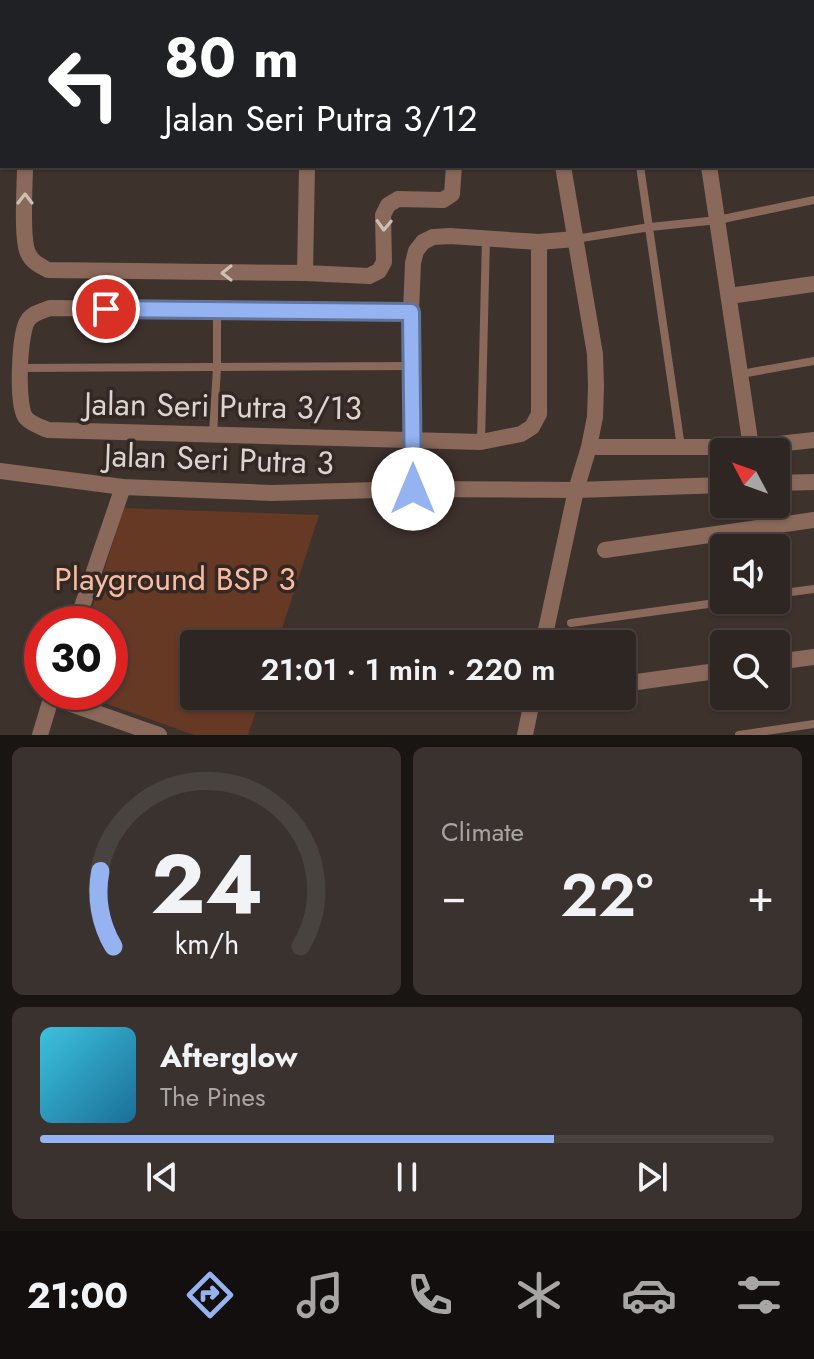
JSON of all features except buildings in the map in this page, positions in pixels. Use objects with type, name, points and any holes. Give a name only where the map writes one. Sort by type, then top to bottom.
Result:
[{"type":"street","points":[[25,168],[27,252],[35,263],[48,270],[369,276],[379,271],[384,262],[383,215],[388,205],[398,199],[443,200],[452,194],[454,168]]},
{"type":"street","points":[[305,273],[307,168]]},
{"type":"street","points":[[546,630],[595,417],[595,354],[563,168]]},
{"type":"street","points":[[709,168],[750,438]]},
{"type":"street","points":[[413,489],[411,312],[416,251],[423,242],[433,237],[539,242],[575,239]]},
{"type":"street","name":"Jalan Seri Putra 3/13","points":[[217,311],[50,308],[37,313],[27,321],[23,331],[21,408],[26,419],[48,430],[481,442],[521,434],[532,427],[539,414],[539,242]]},
{"type":"street","points":[[729,296],[814,284]]},
{"type":"street","points":[[217,311],[411,312]]},
{"type":"street","points":[[790,443],[814,440]]},
{"type":"street","points":[[589,447],[710,448]]},
{"type":"street","name":"Jalan Seri Putra 3","points":[[0,471],[123,487],[272,493],[710,485]]},
{"type":"street","points":[[790,483],[814,482]]},
{"type":"street","points":[[82,606],[123,487]]},
{"type":"street","points":[[605,550],[814,520]]},
{"type":"street","points":[[790,660],[814,657]]},
{"type":"street","points":[[636,682],[710,672]]},
{"type":"street","points":[[40,735],[48,710]]},
{"type":"street","points":[[92,710],[159,735]]},
{"type":"street","points":[[525,735],[530,710]]},
{"type":"lane","points":[[640,168],[681,448]]},
{"type":"lane","points":[[575,239],[718,220],[814,200]]},
{"type":"lane","points":[[481,442],[486,239]]},
{"type":"lane","points":[[213,434],[217,311]]},
{"type":"lane","points":[[741,374],[814,361]]},
{"type":"lane","points":[[21,368],[412,366]]},
{"type":"lane","points":[[790,592],[814,589]]},
{"type":"lane","points":[[571,623],[710,604]]},
{"type":"lane","points":[[739,735],[814,724]]},
{"type":"green space","name":"Playground BSP 3","points":[[124,508],[319,515],[282,630],[180,630],[180,710],[256,710],[248,735],[194,735],[124,710],[128,710],[128,606],[93,606]]},
{"type":"route","points":[[106,309],[411,312],[413,489]]}]
